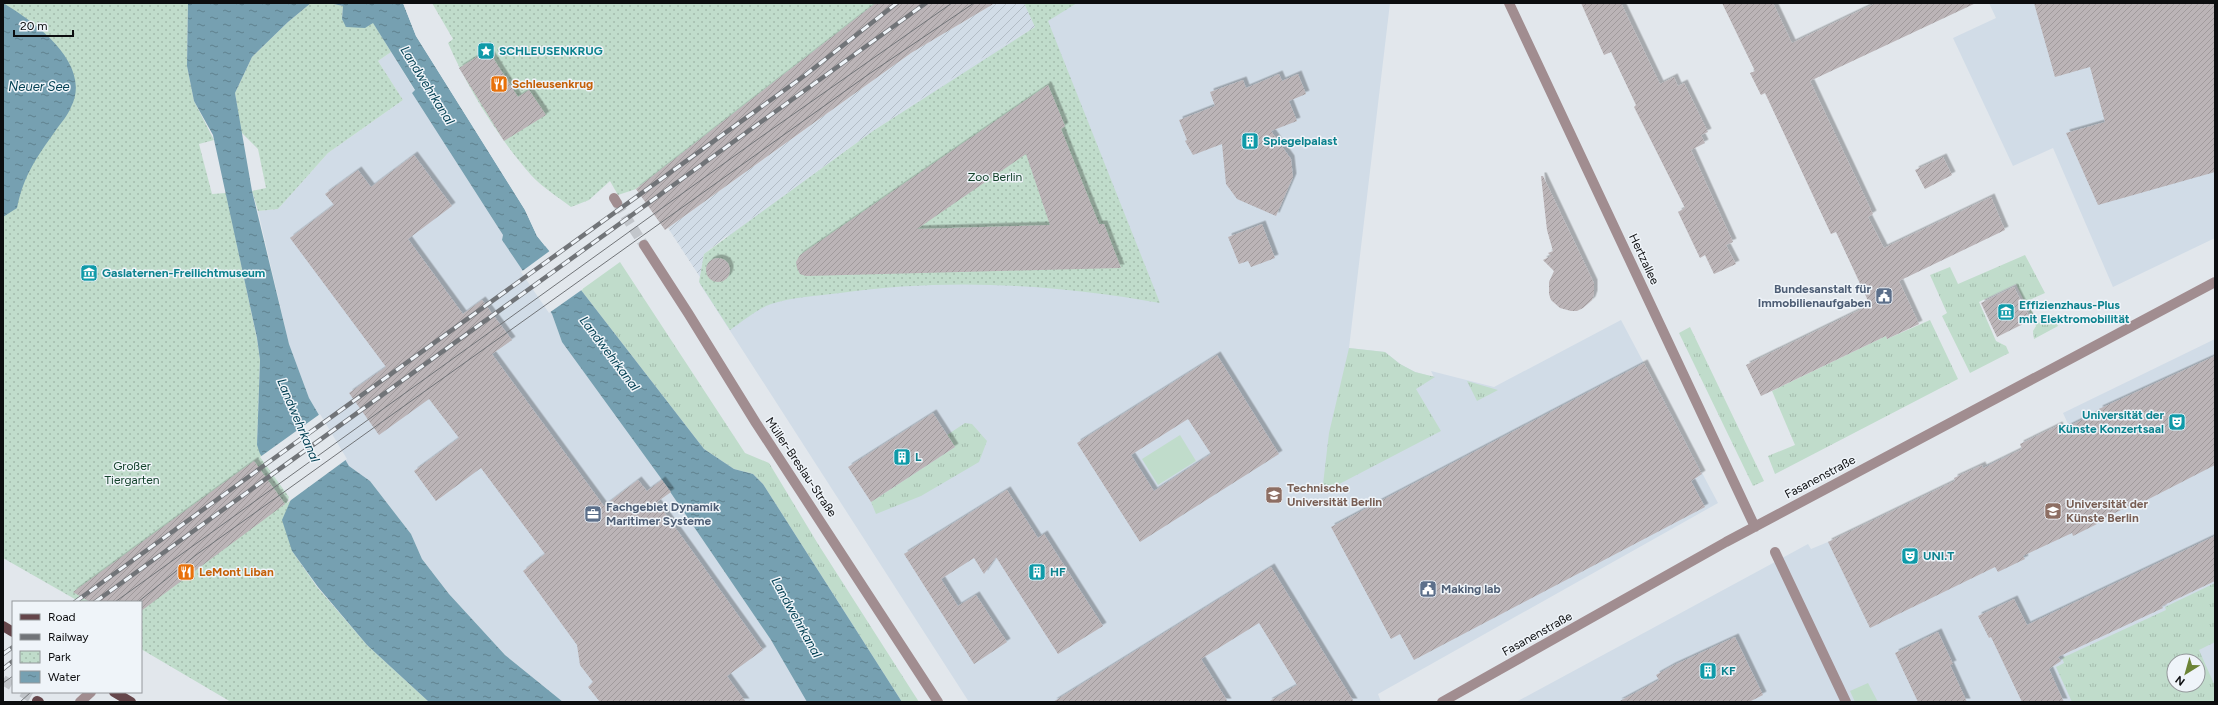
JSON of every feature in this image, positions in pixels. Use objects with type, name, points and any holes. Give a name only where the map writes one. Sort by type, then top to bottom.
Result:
[{"type":"main road","points":[[3,626],[12,631]]},
{"type":"main road","points":[[118,697],[131,702]]},
{"type":"street","name":"Hertzallee","points":[[1509,3],[1755,527]]},
{"type":"street","name":"Müller-Breslau-Straße","points":[[644,245],[756,423],[938,702]]},
{"type":"street","name":"Fasanenstraße","points":[[1442,702],[1755,527],[2215,282]]},
{"type":"street","points":[[1775,552],[1846,702]]},
{"type":"street","points":[[80,702],[90,693]]},
{"type":"shaded area","points":[[995,3],[1024,3],[1035,27],[985,56],[873,131],[728,235],[704,254],[700,277],[668,228],[911,53]]},
{"type":"shaded area","name":"Technische Universität Berlin","points":[[1024,3],[1390,3],[1349,348],[1385,352],[1400,364],[1415,372],[1434,377],[1431,371],[1494,387],[1621,320],[1718,503],[1378,694],[1381,702],[969,702],[700,284],[728,235],[873,131],[985,56],[1035,27]]},
{"type":"shaded area","points":[[1989,3],[2215,3],[2215,238],[2113,287],[2053,148],[2013,166],[1953,38],[1996,18]]},
{"type":"shaded area","points":[[391,52],[415,91],[412,93],[503,235],[502,240],[552,314],[562,342],[660,477],[771,640],[807,702],[563,702],[505,655],[449,594],[422,559],[411,534],[370,481],[349,466],[309,398],[289,344],[258,211],[278,209],[328,153],[403,100],[378,61]]},
{"type":"shaded area","name":"Universität der Künste Berlin","points":[[2215,339],[2215,702],[1516,702],[1808,544],[1811,549],[1828,542],[1955,481],[1954,478],[1982,465],[1983,467],[2022,449],[2020,444],[2059,425],[2062,430],[2069,426],[2063,413]]},
{"type":"green space","name":"Großer Tiergarten","points":[[3,3],[188,3],[187,66],[194,101],[214,140],[199,144],[212,194],[226,193],[257,339],[260,360],[257,445],[292,497],[292,551],[317,587],[367,645],[429,702],[231,702],[142,650],[142,601],[78,601],[3,558]]},
{"type":"green space","points":[[311,3],[329,3],[343,6],[342,19],[373,22],[391,52],[378,61],[403,100],[328,153],[278,209],[258,211],[252,191],[266,188],[258,149],[241,132],[235,93],[252,57],[288,22]]},
{"type":"green space","points":[[432,3],[876,3],[636,189],[618,195],[610,181],[589,200],[571,207],[545,188],[531,175],[496,129],[464,77],[448,43],[453,39]]},
{"type":"green space","name":"Zoo Berlin","points":[[1024,3],[1077,3],[1048,21],[1160,303],[1080,291],[1000,285],[880,288],[805,297],[771,304],[760,309],[730,330],[699,282],[704,254],[873,131],[1035,27]]},
{"type":"green space","points":[[2025,255],[2045,293],[2027,301],[2038,323],[2053,315],[2058,326],[2034,339],[2033,331],[2036,326],[2016,284],[1979,302],[1996,341],[2006,346],[2009,353],[1970,373],[1942,316],[1947,313],[1930,275],[1950,267],[1958,284]]},
{"type":"green space","points":[[620,262],[745,453],[769,463],[818,544],[919,702],[902,702],[763,484],[753,474],[734,469],[704,449],[581,290]]},
{"type":"green space","points":[[1930,320],[1958,379],[1775,474],[1768,456],[1795,445],[1772,391],[1886,336],[1887,339]]},
{"type":"green space","points":[[1690,327],[1764,481],[1753,486],[1679,333]]},
{"type":"green space","points":[[1349,348],[1385,352],[1400,364],[1415,372],[1435,377],[1416,389],[1441,431],[1322,493],[1329,433]]},
{"type":"green space","points":[[1467,381],[1498,390],[1477,401]]},
{"type":"green space","points":[[965,423],[972,424],[987,441],[979,462],[921,496],[876,514],[871,502],[955,447],[947,435]]},
{"type":"green space","points":[[1180,435],[1196,461],[1158,485],[1142,459]]},
{"type":"green space","points":[[2215,583],[2215,642],[2199,650],[2200,653],[2166,653],[2166,693],[2206,693],[2206,666],[2215,686],[2215,702],[2072,702],[2056,667],[2064,663],[2062,658],[2166,610],[2165,607]]},
{"type":"green space","points":[[1868,683],[1878,702],[1855,702],[1850,691]]},
{"type":"water","name":"Neuer See","points":[[3,3],[30,21],[57,46],[68,60],[74,75],[76,91],[68,113],[27,175],[17,208],[3,217]]},
{"type":"water","name":"Landwehrkanal","points":[[188,3],[311,3],[288,22],[252,57],[235,93],[252,191],[289,344],[309,398],[349,466],[370,481],[411,534],[422,559],[449,594],[505,655],[563,702],[429,702],[367,645],[318,587],[292,551],[282,520],[292,497],[260,454],[257,445],[260,360],[257,338],[213,135],[194,101],[187,66]]},
{"type":"water","name":"Landwehrkanal","points":[[329,3],[403,3],[416,36],[525,210],[537,236],[581,290],[704,449],[734,469],[753,474],[763,484],[902,702],[807,702],[771,640],[660,477],[562,342],[552,314],[502,240],[503,235],[412,93],[415,90],[373,23],[365,28],[346,27],[342,19],[343,6]]},
{"type":"pier","points":[[403,3],[405,3],[418,35],[526,209],[531,221],[546,245],[545,246],[537,236],[525,210],[416,36]]},
{"type":"pier","points":[[551,250],[583,289],[549,313],[521,272]]},
{"type":"pier","points":[[320,414],[347,459],[287,503],[289,497],[260,457]]},
{"type":"building","points":[[876,3],[995,3],[911,53],[665,230],[636,189]]},
{"type":"building","points":[[1581,3],[1621,3],[1660,84],[1674,77],[1678,86],[1684,83],[1708,132],[1701,135],[1705,143],[1691,150],[1733,242],[1726,245],[1736,264],[1714,274],[1705,255],[1700,258],[1678,212],[1685,208],[1634,107],[1636,105],[1611,52],[1604,55]]},
{"type":"building","points":[[1722,3],[1773,3],[1792,43],[1876,3],[1976,3],[1810,81],[1873,214],[1868,217],[1884,248],[1991,197],[2005,230],[1899,281],[1919,324],[1887,339],[1886,336],[1761,396],[1746,365],[1870,305],[1836,232],[1831,234],[1765,93],[1761,95],[1750,73],[1755,71]]},
{"type":"building","points":[[2034,3],[2215,3],[2215,172],[2098,205],[2066,133],[2105,122],[2090,67],[2055,77]]},
{"type":"building","points":[[488,50],[518,97],[529,90],[546,115],[504,141],[459,68]]},
{"type":"building","points":[[1279,74],[1282,81],[1298,74],[1306,94],[1289,101],[1297,121],[1271,131],[1291,159],[1293,177],[1276,216],[1237,199],[1226,184],[1222,144],[1193,155],[1185,141],[1187,140],[1179,120],[1215,106],[1210,92],[1243,80],[1246,88]]},
{"type":"building","points":[[1048,85],[1065,126],[1061,129],[1099,224],[1104,224],[1121,268],[806,276],[800,274],[797,268],[796,262],[800,255]],"holes":[[[1026,154],[1050,225],[917,229]]]},
{"type":"building","points":[[414,155],[452,206],[408,239],[463,314],[482,300],[512,340],[492,354],[604,506],[638,480],[647,491],[662,480],[671,492],[657,502],[763,650],[727,676],[746,702],[600,702],[588,687],[593,682],[580,665],[577,645],[523,571],[545,554],[481,468],[436,501],[414,471],[459,438],[429,399],[379,435],[349,393],[386,367],[290,238],[334,205],[325,194],[358,170],[371,187]]},
{"type":"building","points":[[1943,157],[1952,175],[1925,189],[1915,170]]},
{"type":"building","points":[[1541,176],[1543,176],[1594,283],[1594,294],[1592,300],[1577,311],[1560,308],[1551,300],[1549,294],[1549,282],[1554,271],[1543,260],[1551,256],[1548,253],[1553,251],[1547,230]]},
{"type":"building","points":[[1262,224],[1275,258],[1251,267],[1248,261],[1239,264],[1228,237]]},
{"type":"building","points":[[718,258],[726,262],[730,270],[726,278],[718,282],[710,278],[706,270],[710,262]]},
{"type":"building","name":"Effizienzhaus-Plus mit Elektromobilität","points":[[2014,287],[2031,320],[1997,337],[1981,303]]},
{"type":"building","points":[[1217,355],[1279,454],[1140,542],[1077,443]],"holes":[[[1188,419],[1211,454],[1154,491],[1131,455]]]},
{"type":"building","points":[[2215,356],[2215,465],[2143,502],[2142,500],[2096,522],[2097,524],[2073,536],[2072,533],[2023,556],[2025,559],[1998,572],[1995,567],[1870,628],[1828,542],[1955,481],[1954,478],[1982,465],[1983,468],[2022,449],[2020,444],[2059,425],[2061,430],[2100,411],[2099,409]]},
{"type":"building","points":[[1644,363],[1702,474],[1691,481],[1705,507],[1414,660],[1400,634],[1391,639],[1331,527]]},
{"type":"building","name":"L","points":[[933,413],[955,447],[871,502],[848,467]]},
{"type":"building","points":[[254,461],[285,504],[142,610],[142,601],[88,601],[73,592]]},
{"type":"building","name":"HF","points":[[1007,490],[1038,538],[1044,534],[1103,626],[1058,654],[996,557],[984,574],[974,558],[941,579],[958,606],[976,595],[1007,642],[974,664],[904,554]]},
{"type":"building","points":[[2215,536],[2215,581],[2162,606],[2163,608],[2058,657],[2061,661],[2049,669],[2064,702],[2022,702],[1991,637],[1989,638],[1978,616],[2014,599],[2027,625]]},
{"type":"building","points":[[1271,567],[1354,702],[1268,702],[1297,685],[1259,623],[1201,659],[1228,702],[1053,702]]},
{"type":"building","points":[[1938,632],[1953,664],[1950,665],[1967,702],[1918,702],[1895,653]]},
{"type":"building","name":"KF","points":[[1735,637],[1763,695],[1749,702],[1618,702],[1659,680],[1656,675],[1672,666]]},
{"type":"tunnel","points":[[617,203],[644,245]]},
{"type":"tunnel","points":[[3,680],[12,685]]},
{"type":"tunnel","points":[[24,693],[37,701]]},
{"type":"tram line","points":[[116,601],[758,139],[952,3]]},
{"type":"tram line","points":[[139,601],[196,555],[869,74],[974,3]]},
{"type":"tram line","points":[[3,683],[12,677]]},
{"type":"tram line","points":[[20,702],[30,693]]},
{"type":"railway","points":[[76,601],[804,76],[897,3]]},
{"type":"railway","points":[[96,601],[926,3]]},
{"type":"railway","points":[[3,654],[12,648]]},
{"type":"railway","points":[[3,669],[12,662]]},
{"type":"place","name":"SCHLEUSENKRUG","points":[[486,51]]},
{"type":"place","name":"Schleusenkrug","points":[[499,84]]},
{"type":"place","name":"Spiegelpalast","points":[[1250,141]]},
{"type":"place","name":"Gaslaternen-Freilichtmuseum","points":[[89,273]]},
{"type":"place","name":"Bundesanstalt für Immobilienaufgaben","points":[[1884,296]]},
{"type":"place","name":"Effizienzhaus-Plus mit Elektromobilität","points":[[2006,312]]},
{"type":"place","name":"Universität der Künste Konzertsaal","points":[[2177,422]]},
{"type":"place","name":"L","points":[[902,457]]},
{"type":"place","name":"Technische Universität Berlin","points":[[1274,495]]},
{"type":"place","name":"Universität der Künste Berlin","points":[[2053,511]]},
{"type":"place","name":"Fachgebiet Dynamik Maritimer Systeme","points":[[593,514]]},
{"type":"place","name":"UNI.T","points":[[1910,556]]},
{"type":"place","name":"LeMont Liban","points":[[186,572]]},
{"type":"place","name":"HF","points":[[1037,572]]},
{"type":"place","name":"Making lab","points":[[1428,589]]},
{"type":"place","name":"KF","points":[[1708,671]]}]
